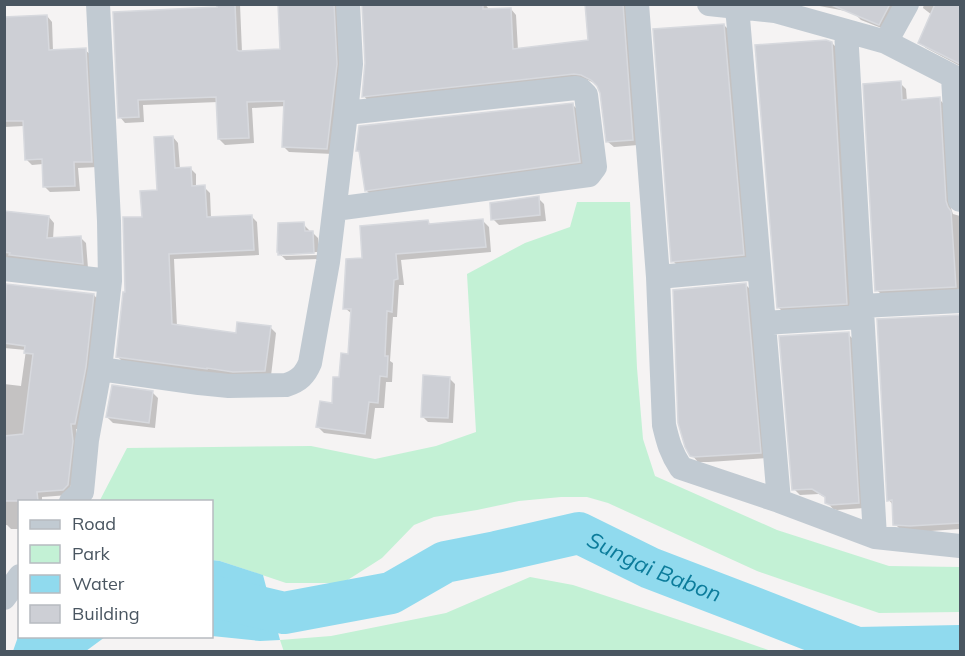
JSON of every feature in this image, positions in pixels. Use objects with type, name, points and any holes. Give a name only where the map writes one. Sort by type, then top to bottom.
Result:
[{"type":"street","points":[[71,500],[82,492],[87,440],[100,369],[110,281],[98,4]]},
{"type":"street","points":[[100,369],[230,386],[286,385],[301,378],[306,372],[310,363],[328,262],[346,113],[351,64],[348,4]]},
{"type":"street","points":[[637,4],[658,277],[664,425],[675,458],[681,468],[875,537],[960,546]]},
{"type":"street","points":[[709,4],[775,11],[886,42],[957,79],[960,200]]},
{"type":"street","points":[[886,42],[907,4]]},
{"type":"street","points":[[736,8],[779,501]]},
{"type":"street","points":[[846,31],[875,537]]},
{"type":"street","points":[[334,209],[589,175],[595,167],[586,95],[576,88],[346,113]]},
{"type":"street","points":[[658,277],[759,268]]},
{"type":"street","points":[[4,269],[110,281]]},
{"type":"street","points":[[764,323],[960,301]]},
{"type":"street","points":[[4,598],[18,579]]},
{"type":"green space","points":[[577,202],[630,202],[637,368],[643,439],[655,476],[777,530],[889,566],[960,567],[960,612],[879,613],[757,571],[608,503],[587,497],[519,501],[434,517],[414,525],[382,558],[343,583],[286,583],[213,560],[213,500],[100,500],[127,448],[311,446],[375,459],[436,446],[476,432],[467,274],[525,243],[570,227]]},
{"type":"green space","points":[[530,577],[573,585],[771,651],[284,652],[280,640],[331,636],[446,613]]},
{"type":"water","points":[[213,560],[263,575],[280,640],[260,641],[213,636]]},
{"type":"water","points":[[18,637],[104,638],[86,651],[13,651]]},
{"type":"building","points":[[216,4],[235,4],[237,50],[239,51],[280,49],[278,4],[334,4],[337,64],[327,149],[282,147],[284,101],[247,102],[249,138],[218,139],[216,97],[138,100],[139,117],[118,118],[113,12],[217,7]]},
{"type":"building","points":[[362,4],[483,4],[483,9],[511,8],[513,49],[588,40],[585,4],[623,4],[633,140],[606,142],[600,93],[591,80],[581,75],[362,97],[365,63]]},
{"type":"building","points":[[829,4],[890,4],[879,25]]},
{"type":"building","points":[[935,4],[960,4],[960,64],[918,43]]},
{"type":"building","points":[[47,15],[49,50],[86,48],[92,162],[74,162],[75,186],[43,187],[42,159],[25,160],[23,121],[4,121],[4,17]]},
{"type":"building","points":[[724,24],[744,255],[671,262],[653,29]]},
{"type":"building","points":[[826,40],[832,42],[847,304],[777,308],[755,45]]},
{"type":"building","points":[[901,81],[902,100],[940,97],[946,201],[951,211],[956,287],[875,291],[863,84]]},
{"type":"building","points":[[573,103],[580,162],[365,191],[359,151],[356,151],[359,126]]},
{"type":"building","points":[[173,136],[175,168],[191,167],[192,186],[205,185],[207,217],[252,215],[254,250],[169,254],[172,324],[236,333],[237,322],[271,326],[265,371],[233,372],[116,357],[123,292],[125,292],[123,217],[142,217],[140,191],[157,190],[154,137]]},
{"type":"building","points":[[539,196],[540,215],[491,220],[490,203]]},
{"type":"building","points":[[4,211],[49,216],[47,238],[81,236],[83,264],[9,255],[10,253],[4,252]]},
{"type":"building","points":[[483,219],[486,247],[396,254],[398,279],[394,280],[392,312],[387,311],[385,356],[388,356],[387,377],[380,376],[378,403],[369,402],[365,434],[316,427],[320,401],[332,403],[333,377],[339,377],[341,353],[348,354],[351,309],[343,309],[346,259],[362,258],[360,226],[428,220],[429,224]]},
{"type":"building","points":[[304,222],[305,231],[313,231],[314,253],[278,255],[278,223]]},
{"type":"building","points":[[746,283],[761,453],[690,456],[678,423],[673,290]]},
{"type":"building","points":[[6,284],[94,294],[86,367],[75,424],[71,424],[73,441],[68,485],[63,490],[37,492],[38,500],[4,501],[4,436],[23,434],[33,354],[24,353],[25,346],[4,343]]},
{"type":"building","points":[[960,315],[960,523],[893,525],[892,500],[887,501],[877,319]]},
{"type":"building","points":[[849,332],[859,503],[830,505],[825,503],[825,497],[812,489],[792,490],[779,336]]},
{"type":"building","points":[[423,375],[450,377],[448,418],[421,417]]},
{"type":"building","points":[[112,385],[153,391],[149,423],[106,417]]},
{"type":"waterway","name":"Sungai Babon","points":[[213,596],[284,613],[391,593],[445,562],[579,533],[650,568],[857,648],[960,646]]}]
